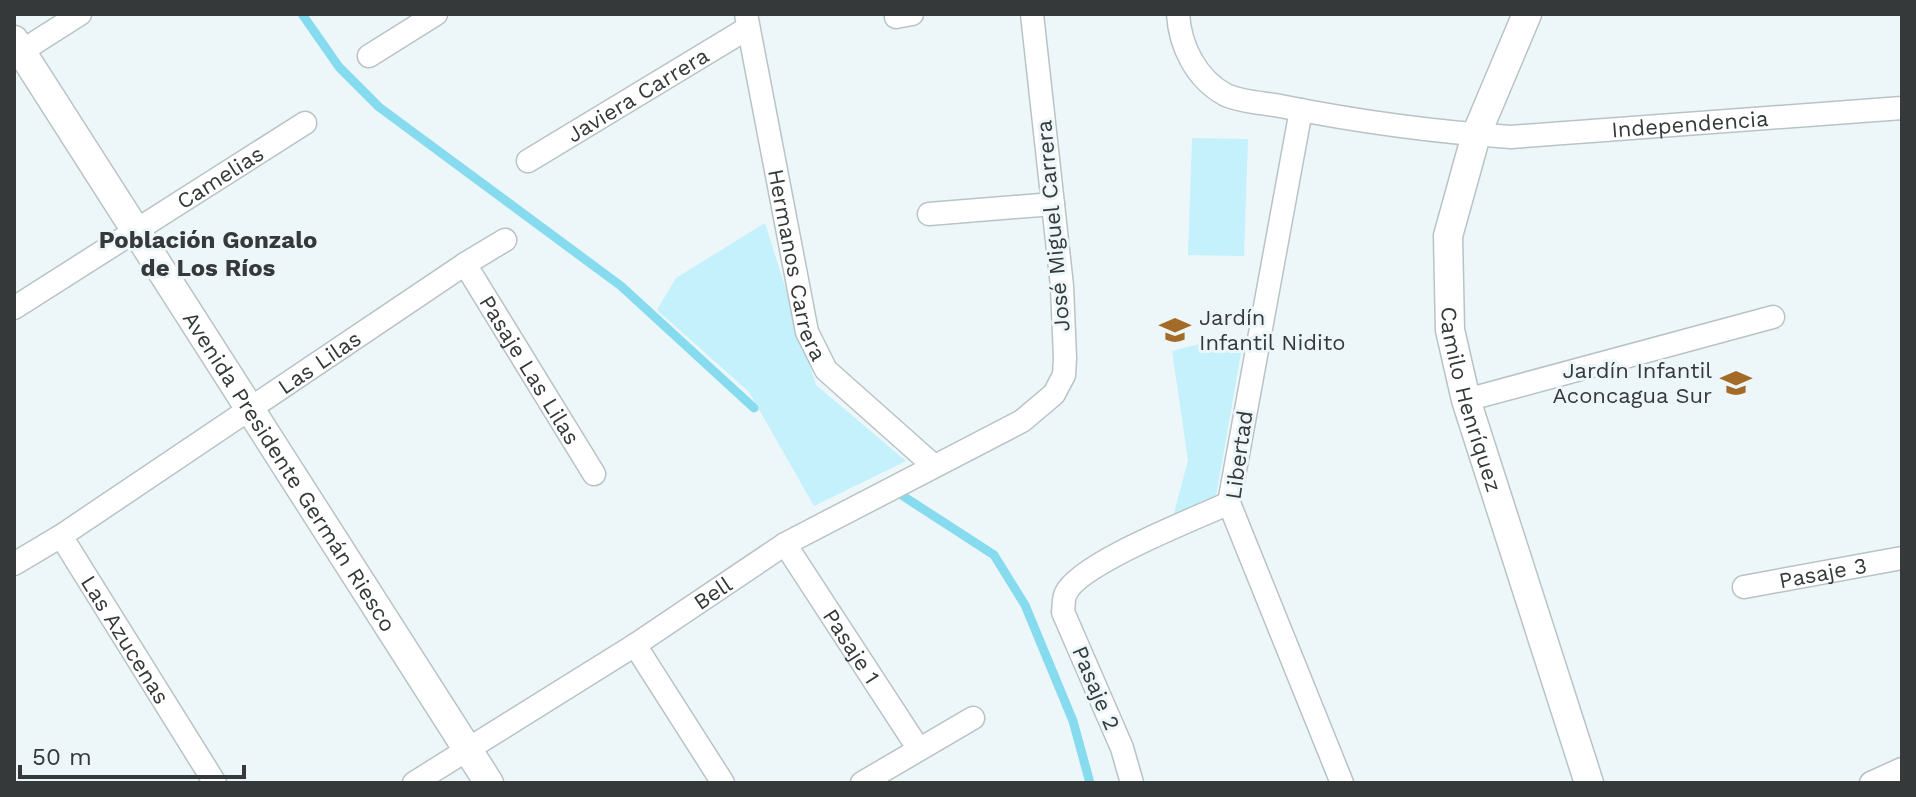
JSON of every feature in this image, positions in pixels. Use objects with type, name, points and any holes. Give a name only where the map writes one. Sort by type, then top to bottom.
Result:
[{"type":"street","points":[[16,49],[80,14]]},
{"type":"street","points":[[369,56],[436,14]]},
{"type":"street","name":"José Miguel Carrera","points":[[1022,421],[1054,394],[1064,375],[1062,286],[1032,14]]},
{"type":"street","points":[[1178,14],[1186,53],[1202,75],[1227,95],[1301,110],[1476,135]]},
{"type":"street","name":"Camilo Henríquez","points":[[1527,14],[1476,135],[1448,236],[1450,330],[1466,400],[1589,783]]},
{"type":"street","name":"Javiera Carrera","points":[[528,161],[747,21]]},
{"type":"street","name":"Hermanos Carrera","points":[[747,21],[807,332],[826,370],[934,466]]},
{"type":"street","name":"Avenida Presidente Germán Riesco","points":[[16,49],[489,783]]},
{"type":"street","name":"Independencia","points":[[1476,135],[1511,137],[1902,108]]},
{"type":"street","name":"Libertad","points":[[1301,110],[1229,503],[1342,783]]},
{"type":"street","name":"Camelias","points":[[14,308],[305,123]]},
{"type":"street","points":[[929,214],[1053,204]]},
{"type":"street","name":"Las Lilas","points":[[14,564],[61,536],[505,240]]},
{"type":"street","name":"Pasaje Las Lilas","points":[[465,264],[594,474]]},
{"type":"street","points":[[1466,400],[1773,317]]},
{"type":"street","name":"Bell","points":[[414,783],[635,645],[785,544],[1022,421]]},
{"type":"street","name":"Pasaje 2","points":[[1132,783],[1122,748],[1063,612],[1065,594],[1078,579],[1100,564],[1229,503]]},
{"type":"street","name":"Las Azucenas","points":[[61,536],[215,783]]},
{"type":"street","name":"Pasaje 1","points":[[785,544],[918,748]]},
{"type":"street","name":"Pasaje 3","points":[[1744,587],[1902,558]]},
{"type":"street","points":[[635,645],[723,783]]},
{"type":"street","points":[[862,783],[973,718]]},
{"type":"street","points":[[1871,783],[1902,769]]},
{"type":"shaded area","points":[[1192,138],[1248,139],[1244,256],[1188,255]]},
{"type":"shaded area","points":[[765,223],[816,385],[906,461],[814,506],[749,392],[657,310],[676,278]]},
{"type":"shaded area","points":[[1215,340],[1243,342],[1216,496],[1173,517],[1188,460],[1172,351]]},
{"type":"waterway","points":[[302,14],[339,67],[379,107],[621,286],[754,408]]},
{"type":"waterway","points":[[903,496],[994,555],[1025,605],[1073,721],[1090,783]]},
{"type":"place","name":"Jardín Infantil Nidito","points":[[1175,330]]},
{"type":"place","name":"Jardín Infantil Aconcagua Sur","points":[[1736,383]]},
{"type":"district","name":"Población Gonzalo de Los Ríos","points":[[208,254]]}]
